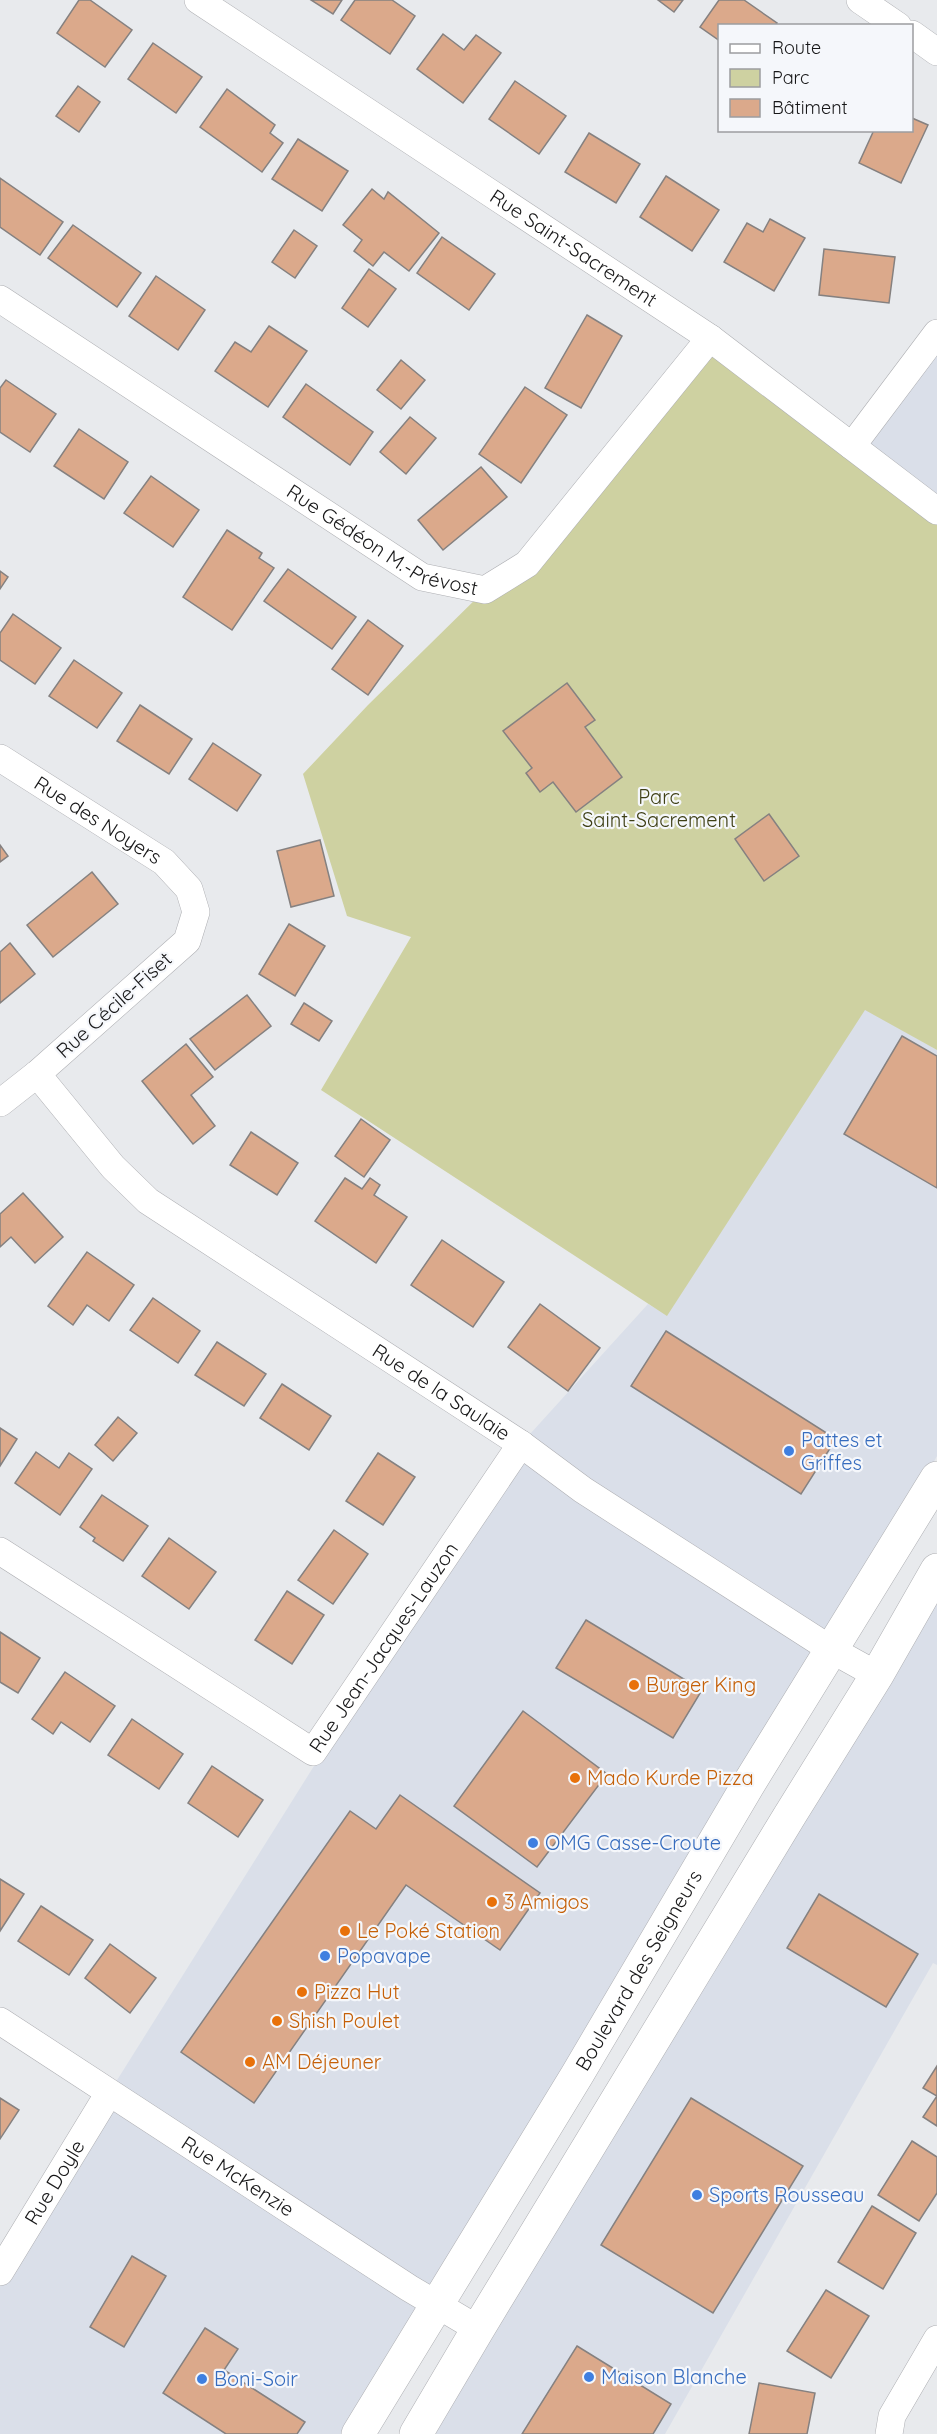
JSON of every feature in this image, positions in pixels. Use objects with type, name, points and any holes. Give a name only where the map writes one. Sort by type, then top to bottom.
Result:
[{"type":"main road","name":"Boulevard des Seigneurs","points":[[358,2434],[578,2075],[748,1785],[937,1478]]},
{"type":"main road","points":[[416,2434],[790,1815],[878,1675],[937,1570]]},
{"type":"street","name":"Rue Saint-Sacrement","points":[[198,0],[710,338],[937,512]]},
{"type":"street","points":[[860,0],[895,24]]},
{"type":"street","points":[[913,35],[937,52]]},
{"type":"street","name":"Rue Gédéon M.-Prévost","points":[[0,299],[422,577],[485,590],[527,564],[710,338]]},
{"type":"street","points":[[852,446],[937,333]]},
{"type":"street","name":"Rue des Noyers","points":[[0,758],[164,862],[189,890]]},
{"type":"street","name":"Rue Cécile-Fiset","points":[[0,1103],[37,1074],[187,941],[196,912],[189,890]]},
{"type":"street","name":"Rue de la Saulaie","points":[[37,1074],[112,1167],[148,1201],[521,1444],[583,1490],[832,1650],[878,1675]]},
{"type":"street","name":"Rue Jean-Jacques-Lauzon","points":[[0,1551],[313,1752],[521,1444]]},
{"type":"street","name":"Rue McKenzie","points":[[0,2021],[436,2305],[478,2329]]},
{"type":"street","name":"Rue Doyle","points":[[0,2272],[109,2093]]},
{"type":"street","points":[[889,2434],[892,2416],[937,2339]]},
{"type":"shaded area","points":[[937,333],[937,504],[852,446]]},
{"type":"shaded area","points":[[865,1009],[937,1050],[937,1456],[832,1650],[345,2434],[0,2434],[0,2272],[319,1758],[521,1444],[648,1304],[667,1315]]},
{"type":"shaded area","points":[[937,1570],[937,1965],[933,1963],[665,2434],[420,2434]]},
{"type":"green space","name":"Parc Saint-Sacrement","points":[[710,338],[937,511],[937,1050],[865,1010],[667,1316],[321,1090],[411,937],[347,916],[303,774],[368,705],[485,590],[527,564]]},
{"type":"building","points":[[79,0],[90,0],[132,30],[105,67],[57,33]]},
{"type":"building","points":[[311,0],[342,0],[333,14]]},
{"type":"building","points":[[355,0],[392,0],[415,16],[390,54],[341,20]]},
{"type":"building","points":[[658,0],[683,0],[674,12]]},
{"type":"building","points":[[719,0],[744,0],[777,23],[718,24],[718,40],[700,27]]},
{"type":"building","points":[[443,34],[464,50],[476,35],[501,53],[463,103],[417,69]]},
{"type":"building","points":[[153,43],[202,77],[176,113],[128,79]]},
{"type":"building","points":[[515,81],[566,116],[539,154],[489,119]]},
{"type":"building","points":[[78,86],[100,102],[79,132],[56,116]]},
{"type":"building","points":[[227,89],[275,125],[270,133],[283,143],[262,172],[200,127]]},
{"type":"building","points":[[913,118],[928,125],[901,183],[859,163],[873,132],[913,132]]},
{"type":"building","points":[[589,133],[640,164],[616,203],[565,172]]},
{"type":"building","points":[[298,139],[348,171],[322,211],[272,179]]},
{"type":"building","points":[[666,176],[719,210],[692,251],[640,217]]},
{"type":"building","points":[[0,178],[63,222],[40,255],[0,227]]},
{"type":"building","points":[[372,189],[384,199],[388,192],[439,233],[409,271],[384,252],[373,266],[354,251],[362,240],[343,225]]},
{"type":"building","points":[[770,219],[805,238],[774,291],[724,262],[747,223],[763,232]]},
{"type":"building","points":[[73,225],[141,273],[117,307],[48,258]]},
{"type":"building","points":[[294,230],[317,246],[295,278],[272,262]]},
{"type":"building","points":[[442,237],[495,274],[469,310],[417,273]]},
{"type":"building","points":[[824,249],[895,257],[889,303],[819,295]]},
{"type":"building","points":[[369,269],[396,289],[368,327],[342,308]]},
{"type":"building","points":[[156,276],[205,310],[178,350],[129,316]]},
{"type":"building","points":[[587,315],[622,336],[581,408],[545,388]]},
{"type":"building","points":[[269,326],[307,351],[268,407],[215,371],[235,342],[251,352]]},
{"type":"building","points":[[401,360],[425,380],[401,409],[377,390]]},
{"type":"building","points":[[6,380],[56,414],[30,452],[0,432],[0,388]]},
{"type":"building","points":[[306,384],[373,432],[350,465],[283,417]]},
{"type":"building","points":[[525,387],[567,415],[521,483],[479,454]]},
{"type":"building","points":[[410,417],[436,438],[406,474],[380,452]]},
{"type":"building","points":[[79,429],[128,462],[104,499],[54,466]]},
{"type":"building","points":[[481,467],[507,497],[443,550],[418,520]]},
{"type":"building","points":[[151,476],[199,510],[173,547],[124,513]]},
{"type":"building","points":[[227,530],[262,553],[259,558],[274,568],[232,630],[183,597]]},
{"type":"building","points":[[288,569],[356,617],[332,649],[264,601]]},
{"type":"building","points":[[0,571],[8,577],[0,589]]},
{"type":"building","points":[[13,614],[61,648],[35,684],[0,660],[0,633]]},
{"type":"building","points":[[368,620],[403,646],[368,695],[332,669]]},
{"type":"building","points":[[74,660],[122,693],[97,728],[49,696]]},
{"type":"building","points":[[567,683],[595,720],[585,727],[622,777],[576,812],[553,782],[540,792],[526,773],[532,768],[503,731]]},
{"type":"building","points":[[140,705],[192,739],[169,774],[117,741]]},
{"type":"building","points":[[213,743],[261,775],[237,811],[189,779]]},
{"type":"building","points":[[769,814],[799,856],[764,881],[735,839]]},
{"type":"building","points":[[320,840],[334,896],[291,907],[277,851]]},
{"type":"building","points":[[0,845],[8,856],[0,862]]},
{"type":"building","points":[[92,872],[118,904],[53,957],[27,925]]},
{"type":"building","points":[[289,924],[325,946],[295,996],[259,974]]},
{"type":"building","points":[[10,943],[35,974],[0,1003],[0,952]]},
{"type":"building","points":[[247,995],[271,1026],[215,1070],[190,1039]]},
{"type":"building","points":[[304,1003],[332,1021],[319,1041],[291,1024]]},
{"type":"building","points":[[902,1036],[937,1056],[937,1188],[844,1134]]},
{"type":"building","points":[[186,1044],[213,1077],[191,1095],[215,1126],[193,1144],[142,1081]]},
{"type":"building","points":[[361,1119],[390,1140],[364,1177],[335,1156]]},
{"type":"building","points":[[251,1132],[298,1163],[277,1195],[230,1165]]},
{"type":"building","points":[[345,1178],[362,1189],[370,1178],[380,1185],[374,1195],[407,1217],[376,1263],[315,1221]]},
{"type":"building","points":[[23,1193],[63,1237],[35,1263],[11,1237],[0,1247],[0,1214]]},
{"type":"building","points":[[442,1240],[504,1282],[473,1327],[411,1285]]},
{"type":"building","points":[[87,1252],[134,1285],[109,1321],[87,1305],[73,1325],[48,1306]]},
{"type":"building","points":[[153,1298],[200,1331],[178,1363],[130,1330]]},
{"type":"building","points":[[540,1304],[600,1348],[568,1391],[508,1347]]},
{"type":"building","points":[[666,1331],[836,1439],[801,1494],[631,1386]]},
{"type":"building","points":[[217,1342],[266,1374],[244,1406],[195,1375]]},
{"type":"building","points":[[282,1384],[331,1416],[309,1450],[260,1418]]},
{"type":"building","points":[[118,1417],[137,1433],[113,1461],[95,1445]]},
{"type":"building","points":[[0,1428],[17,1439],[0,1466]]},
{"type":"building","points":[[36,1452],[59,1468],[69,1453],[92,1469],[60,1515],[15,1483]]},
{"type":"building","points":[[378,1453],[415,1477],[383,1525],[346,1501]]},
{"type":"building","points":[[102,1495],[148,1526],[123,1561],[93,1541],[95,1538],[80,1527]]},
{"type":"building","points":[[334,1530],[368,1554],[333,1604],[298,1580]]},
{"type":"building","points":[[169,1538],[216,1572],[189,1609],[142,1576]]},
{"type":"building","points":[[287,1591],[324,1615],[292,1664],[255,1640]]},
{"type":"building","points":[[586,1620],[702,1690],[673,1738],[556,1668]]},
{"type":"building","points":[[0,1632],[40,1658],[18,1693],[0,1682]]},
{"type":"building","points":[[65,1672],[115,1706],[90,1742],[61,1722],[53,1734],[32,1719]]},
{"type":"building","points":[[523,1711],[607,1774],[537,1867],[454,1806]]},
{"type":"building","points":[[132,1719],[183,1754],[159,1789],[108,1755]]},
{"type":"building","points":[[212,1766],[263,1800],[238,1837],[188,1803]]},
{"type":"building","points":[[400,1795],[540,1893],[500,1950],[406,1885],[254,2103],[181,2052],[350,1811],[376,1829]]},
{"type":"building","points":[[0,1879],[24,1894],[0,1931]]},
{"type":"building","points":[[819,1894],[918,1954],[886,2007],[787,1948]]},
{"type":"building","points":[[41,1906],[93,1940],[69,1975],[18,1941]]},
{"type":"building","points":[[110,1944],[156,1978],[130,2013],[85,1978]]},
{"type":"building","points":[[937,2066],[937,2096],[923,2088]]},
{"type":"building","points":[[937,2096],[937,2126],[923,2117]]},
{"type":"building","points":[[0,2098],[19,2110],[0,2139]]},
{"type":"building","points":[[691,2098],[803,2166],[713,2313],[601,2245]]},
{"type":"building","points":[[912,2141],[937,2157],[937,2193],[919,2221],[878,2195]]},
{"type":"building","points":[[872,2206],[916,2233],[883,2289],[838,2262]]},
{"type":"building","points":[[132,2256],[166,2276],[124,2347],[90,2327]]},
{"type":"building","points":[[826,2290],[869,2316],[831,2378],[787,2351]]},
{"type":"building","points":[[205,2328],[238,2349],[224,2370],[305,2422],[297,2434],[226,2434],[163,2393]]},
{"type":"building","points":[[577,2346],[671,2404],[653,2434],[522,2434]]},
{"type":"building","points":[[759,2383],[815,2393],[807,2434],[749,2434]]},
{"type":"place","name":"Pattes et Griffes","points":[[789,1451]]},
{"type":"place","name":"Burger King","points":[[634,1685]]},
{"type":"place","name":"Mado Kurde Pizza","points":[[575,1778]]},
{"type":"place","name":"OMG Casse-Croute","points":[[533,1843]]},
{"type":"place","name":"3 Amigos","points":[[492,1902]]},
{"type":"place","name":"Le Poké Station","points":[[345,1931]]},
{"type":"place","name":"Popavape","points":[[325,1956]]},
{"type":"place","name":"Pizza Hut","points":[[302,1992]]},
{"type":"place","name":"Shish Poulet","points":[[277,2021]]},
{"type":"place","name":"AM Déjeuner","points":[[250,2062]]},
{"type":"place","name":"Sports Rousseau","points":[[697,2195]]},
{"type":"place","name":"Maison Blanche","points":[[589,2377]]},
{"type":"place","name":"Boni-Soir","points":[[202,2379]]}]
